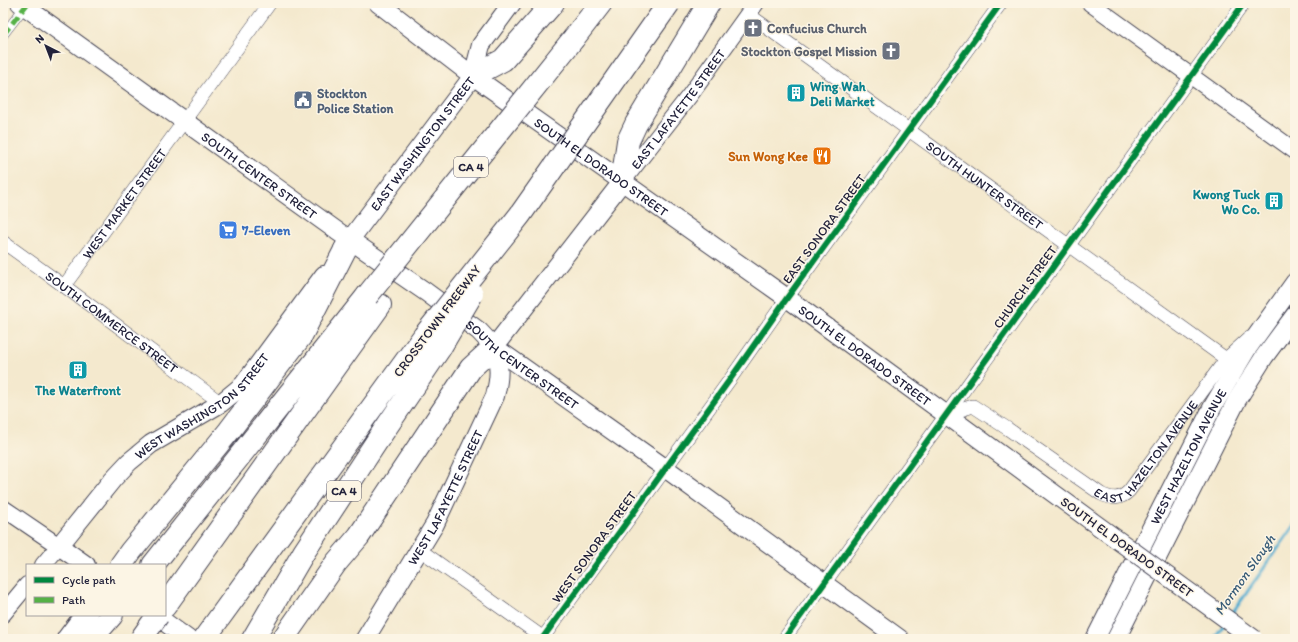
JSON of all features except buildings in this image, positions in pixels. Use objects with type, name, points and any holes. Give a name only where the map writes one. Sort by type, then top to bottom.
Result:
[{"type":"highway","points":[[473,76],[503,60],[553,3]]},
{"type":"highway","name":"CA 4","points":[[166,605],[374,300],[601,3]]},
{"type":"highway","name":"CA 4","points":[[253,639],[304,552],[377,441],[432,342],[669,3]]},
{"type":"highway","points":[[622,182],[628,141],[636,124],[709,3]]},
{"type":"highway","points":[[126,558],[229,431],[301,336],[350,240]]},
{"type":"highway","points":[[154,564],[374,300]]},
{"type":"highway","name":"CROSSTOWN FREEWAY","points":[[204,639],[432,342]]},
{"type":"highway","points":[[283,639],[336,563],[359,536],[471,368],[494,347]]},
{"type":"highway","points":[[141,639],[157,616]]},
{"type":"highway","points":[[68,639],[95,623]]},
{"type":"main road","name":"SOUTH EL DORADO STREET","points":[[378,3],[473,76],[786,298],[1254,639]]},
{"type":"main road","name":"EAST WASHINGTON STREET","points":[[350,240],[473,76],[481,45],[512,3]]},
{"type":"main road","name":"SOUTH CENTER STREET","points":[[25,4],[336,231],[479,331],[494,347],[665,468],[900,639]]},
{"type":"main road","name":"EAST LAFAYETTE STREET","points":[[494,347],[622,182]]},
{"type":"main road","name":"WEST WASHINGTON STREET","points":[[59,546],[113,479],[129,462],[151,444],[220,403],[243,385],[350,240]]},
{"type":"main road","name":"WEST HAZELTON AVENUE","points":[[1095,639],[1213,406],[1247,349],[1295,282]]},
{"type":"main road","points":[[1116,639],[1237,400],[1264,357],[1295,315]]},
{"type":"main road","name":"WEST LAFAYETTE STREET","points":[[365,639],[436,524],[495,396],[499,365],[494,347]]},
{"type":"main road","points":[[59,546],[85,564]]},
{"type":"main road","points":[[156,616],[188,639]]},
{"type":"street","name":"WEST MARKET STREET","points":[[64,286],[270,3]]},
{"type":"street","name":"EAST SONORA STREET","points":[[665,468],[786,298],[1001,3]]},
{"type":"street","points":[[1090,3],[1295,151]]},
{"type":"street","name":"CHURCH STREET","points":[[784,639],[1244,3]]},
{"type":"street","points":[[3,35],[25,4]]},
{"type":"street","name":"SOUTH HUNTER STREET","points":[[752,9],[909,130],[1226,359]]},
{"type":"street","name":"EAST LAFAYETTE STREET","points":[[622,182],[690,95],[752,9]]},
{"type":"street","name":"SOUTH COMMERCE STREET","points":[[3,242],[220,403]]},
{"type":"street","name":"EAST HAZELTON AVENUE","points":[[945,415],[973,406],[1101,494],[1109,498],[1124,496],[1226,359],[1265,323]]},
{"type":"street","points":[[1226,359],[1230,377]]},
{"type":"street","name":"WEST SONORA STREET","points":[[543,639],[665,468]]},
{"type":"street","points":[[3,508],[59,546]]},
{"type":"street","name":"WEST WASHINGTON STREET","points":[[44,564],[59,546]]},
{"type":"street","points":[[420,550],[543,639]]},
{"type":"street","points":[[3,614],[26,586]]},
{"type":"waterway","name":"Mormon Slough","points":[[1231,615],[1295,524]]},
{"type":"waterway","name":"Mormon Slough","points":[[1214,639],[1225,623]]},
{"type":"marked path","points":[[3,35],[28,3]]},
{"type":"cycle path","points":[[542,639],[1001,3]]},
{"type":"cycle path","points":[[784,639],[1244,3]]},
{"type":"place","name":"Confucius Church","points":[[753,28]]},
{"type":"place","name":"Stockton Gospel Mission","points":[[891,51]]},
{"type":"place","name":"Wing Wah Deli Market","points":[[796,93]]},
{"type":"place","name":"Stockton Police Station","points":[[303,100]]},
{"type":"place","name":"Sun Wong Kee","points":[[822,156]]},
{"type":"place","name":"Kwong Tuck Wo Co.","points":[[1274,201]]},
{"type":"place","name":"7-Eleven","points":[[228,230]]},
{"type":"place","name":"The Waterfront","points":[[78,370]]}]
